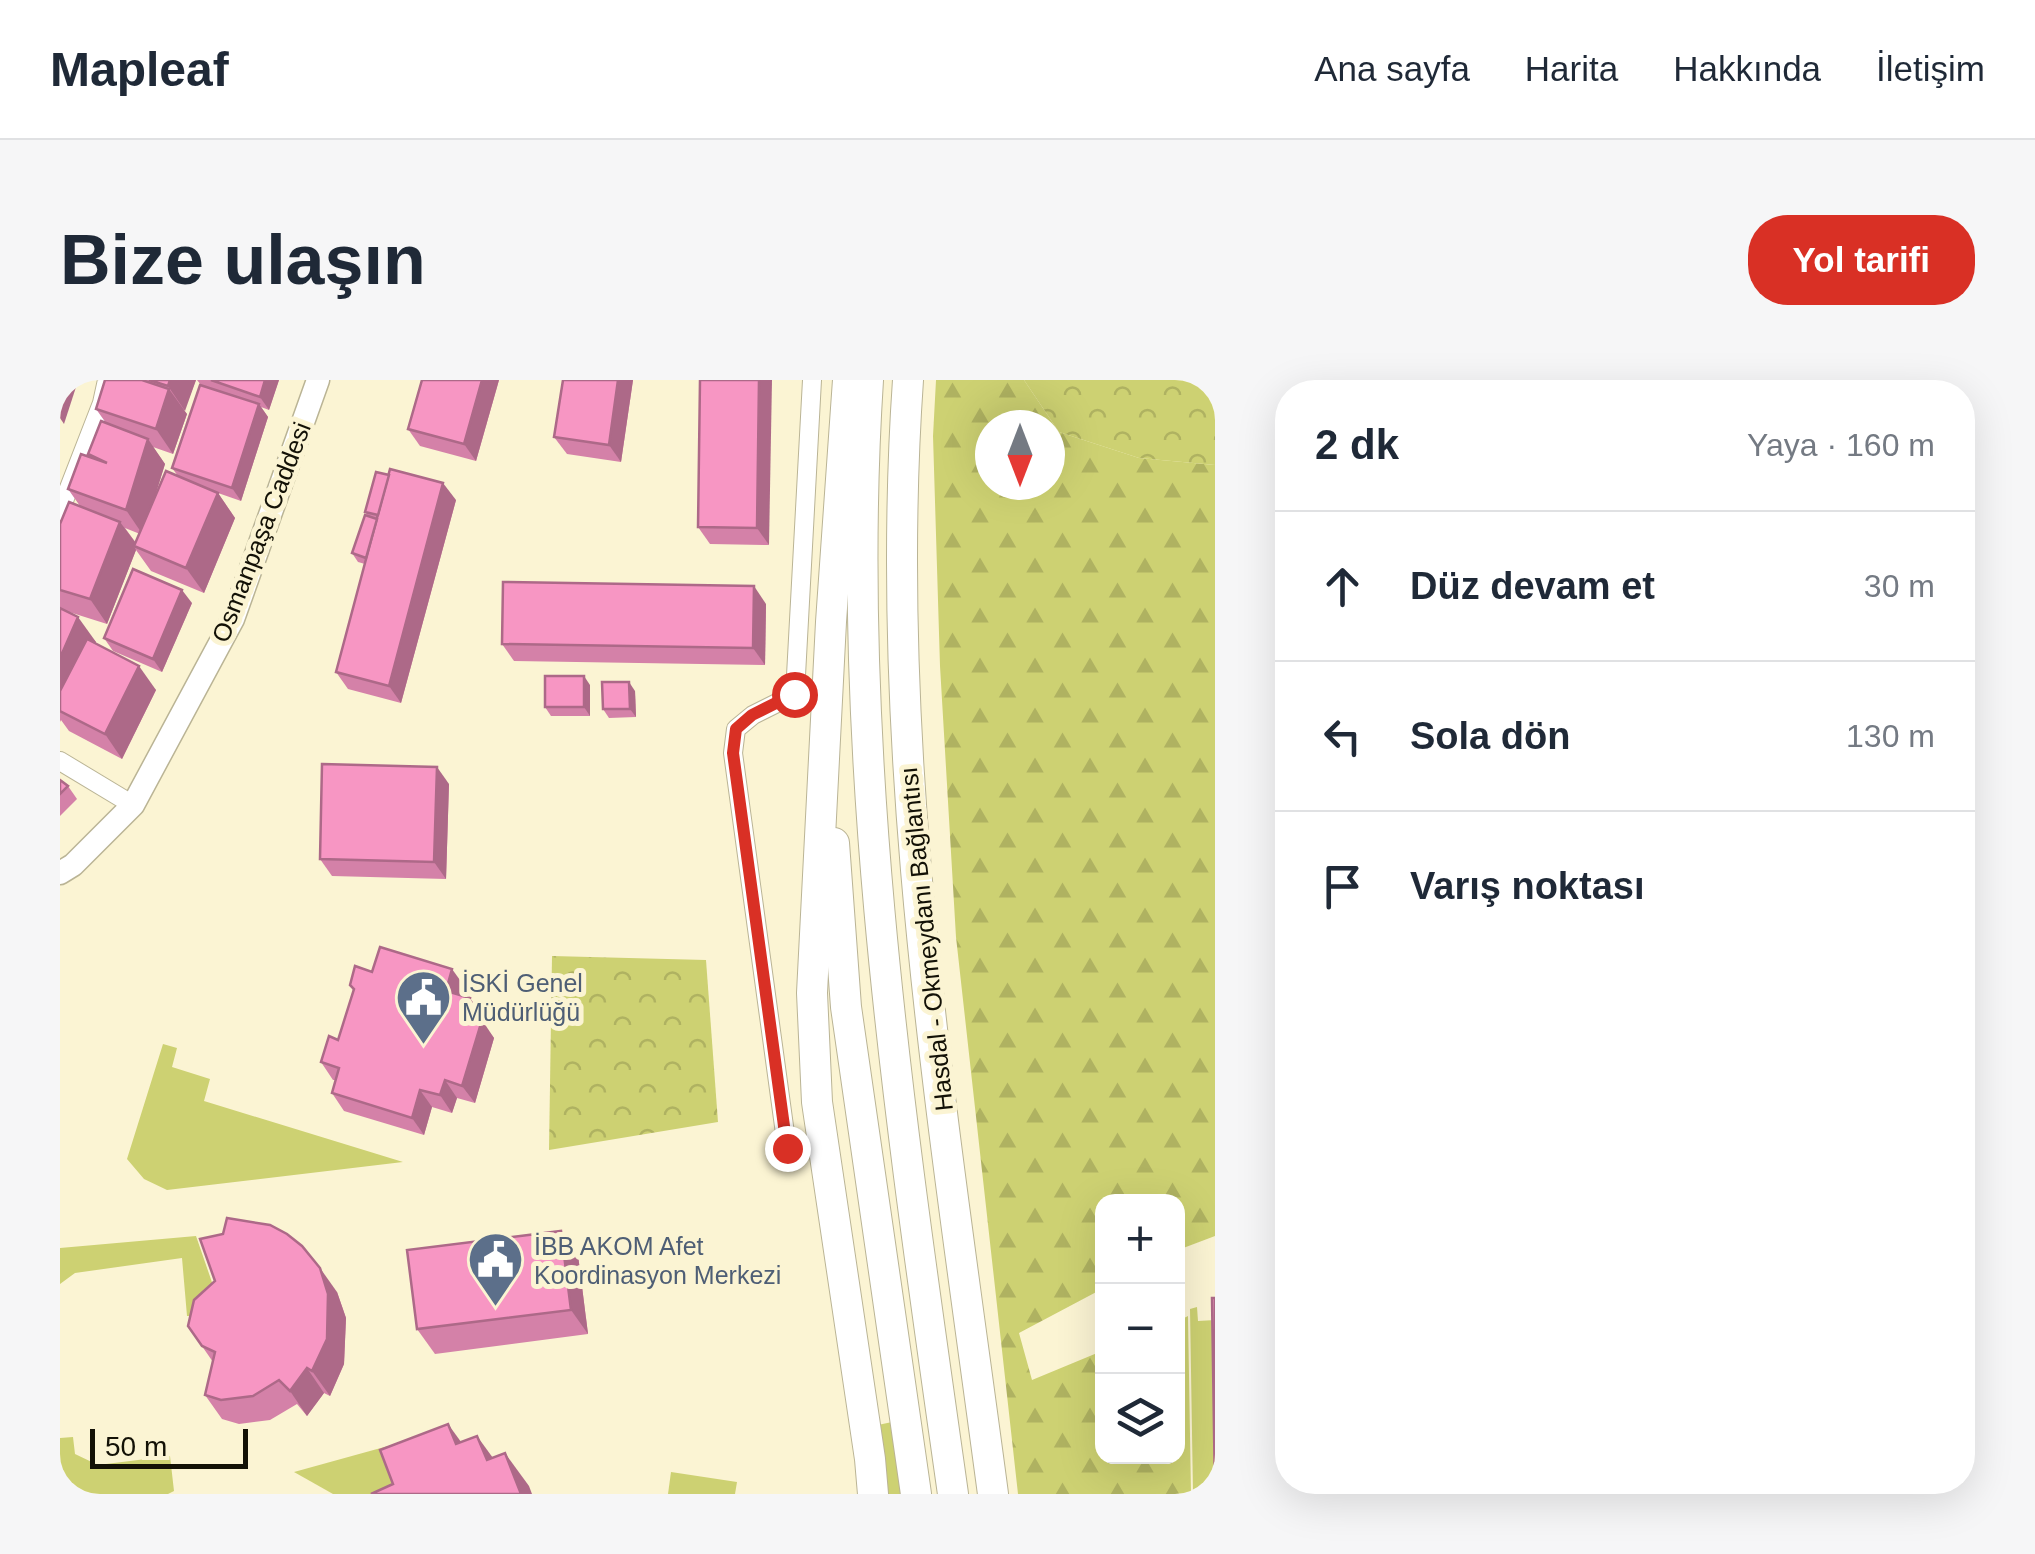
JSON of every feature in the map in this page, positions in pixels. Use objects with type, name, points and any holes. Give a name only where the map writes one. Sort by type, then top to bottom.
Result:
[{"type":"highway","points":[[848,380],[814,919],[815,1072],[872,1494]]},
{"type":"highway","name":"Hasdal - Okmeydanı Bağlantısı","points":[[868,380],[862,590],[873,814],[906,1136],[953,1494]]},
{"type":"highway","name":"Hasdal - Okmeydanı Bağlantısı","points":[[908,380],[902,579],[909,769],[946,1141],[993,1494]]},
{"type":"highway","points":[[826,756],[846,1007],[916,1494]]},
{"type":"main road","name":"Osmanpaşa Caddesi","points":[[60,873],[133,806],[233,619],[318,380]]},
{"type":"street","points":[[60,510],[102,403],[107,380]]},
{"type":"street","points":[[787,1148],[733,753],[736,729],[752,715],[794,694],[812,380]]},
{"type":"street","points":[[60,761],[133,806]]},
{"type":"green space","points":[[936,380],[1024,380],[1044,410],[975,410],[975,500],[1065,500],[1065,434],[1139,458],[1215,465],[1215,1236],[1185,1247],[1185,1194],[1095,1194],[1095,1293],[1019,1333],[1032,1380],[1095,1354],[1095,1464],[1185,1464],[1188,1316],[1191,1494],[1018,1494],[956,937],[940,666],[933,436]]},
{"type":"green space","points":[[1024,380],[1215,380],[1215,465],[1139,458],[1065,434],[1065,410],[1044,410]]},
{"type":"green space","points":[[552,956],[706,960],[718,1122],[549,1150]]},
{"type":"green space","points":[[163,1044],[177,1048],[172,1067],[210,1079],[204,1101],[403,1162],[167,1190],[144,1179],[127,1159]]},
{"type":"green space","points":[[196,1236],[215,1291],[192,1316],[187,1316],[182,1258],[75,1273],[60,1284],[60,1248]]},
{"type":"green space","points":[[1197,1307],[1198,1321],[1215,1320],[1215,1494],[1193,1494],[1190,1309]]},
{"type":"green space","points":[[892,1422],[901,1494],[885,1494],[878,1425]]},
{"type":"green space","points":[[73,1437],[75,1454],[98,1465],[170,1456],[174,1491],[60,1494],[60,1438]]},
{"type":"green space","points":[[388,1446],[401,1494],[333,1494],[294,1472]]},
{"type":"green space","points":[[671,1472],[737,1482],[735,1494],[668,1494]]},
{"type":"building","points":[[105,380],[142,380],[169,389],[156,429],[96,409]]},
{"type":"building","points":[[149,380],[170,380],[168,386]]},
{"type":"building","points":[[211,380],[265,380],[260,397]]},
{"type":"building","points":[[422,380],[482,380],[464,444],[408,429]]},
{"type":"building","points":[[563,380],[618,380],[609,445],[554,437]]},
{"type":"building","points":[[700,380],[759,380],[757,528],[698,527]]},
{"type":"building","points":[[200,385],[259,404],[232,488],[172,468]]},
{"type":"building","points":[[101,421],[148,439],[126,510],[68,489],[81,454],[107,463],[88,454]]},
{"type":"building","points":[[390,469],[443,483],[389,686],[336,672]]},
{"type":"building","points":[[166,471],[218,493],[186,568],[134,546]]},
{"type":"building","points":[[376,472],[389,475],[378,515],[365,512]]},
{"type":"building","points":[[69,502],[120,522],[90,599],[60,590],[60,524]]},
{"type":"building","points":[[365,515],[377,519],[366,558],[352,553]]},
{"type":"building","points":[[133,569],[182,590],[153,659],[104,638]]},
{"type":"building","points":[[503,582],[754,586],[753,648],[502,644]]},
{"type":"building","points":[[60,608],[78,617],[60,658]]},
{"type":"building","points":[[87,639],[139,666],[105,734],[60,711],[60,691]]},
{"type":"building","points":[[545,676],[584,676],[584,707],[545,707]]},
{"type":"building","points":[[602,682],[629,682],[630,709],[603,709]]},
{"type":"building","points":[[322,764],[437,767],[434,862],[320,859]]},
{"type":"building","name":"İSKİ Genel Müdürlüğü","points":[[380,947],[452,969],[446,991],[470,998],[465,1015],[482,1020],[462,1086],[445,1080],[440,1095],[420,1090],[412,1118],[332,1093],[339,1068],[321,1062],[329,1036],[338,1040],[354,989],[350,985],[355,966],[372,972]]},
{"type":"building","points":[[227,1218],[270,1225],[287,1234],[320,1268],[328,1294],[327,1339],[312,1371],[307,1368],[290,1391],[279,1380],[253,1396],[221,1400],[205,1395],[215,1352],[202,1346],[188,1326],[194,1300],[215,1281],[200,1239],[223,1234]]},
{"type":"building","points":[[561,1231],[571,1310],[417,1329],[407,1250]]},
{"type":"building","points":[[1212,1298],[1215,1298],[1215,1494]]},
{"type":"building","points":[[448,1424],[456,1444],[477,1436],[487,1460],[505,1453],[521,1494],[371,1494],[393,1484],[380,1450]]},
{"type":"place","name":"İSKİ Genel Müdürlüğü","points":[[423,1046]]},
{"type":"place","name":"İBB AKOM Afet Koordinasyon Merkezi","points":[[495,1309]]},
{"type":"route","points":[[787,1148],[733,753],[736,729],[752,715],[794,694]]}]
